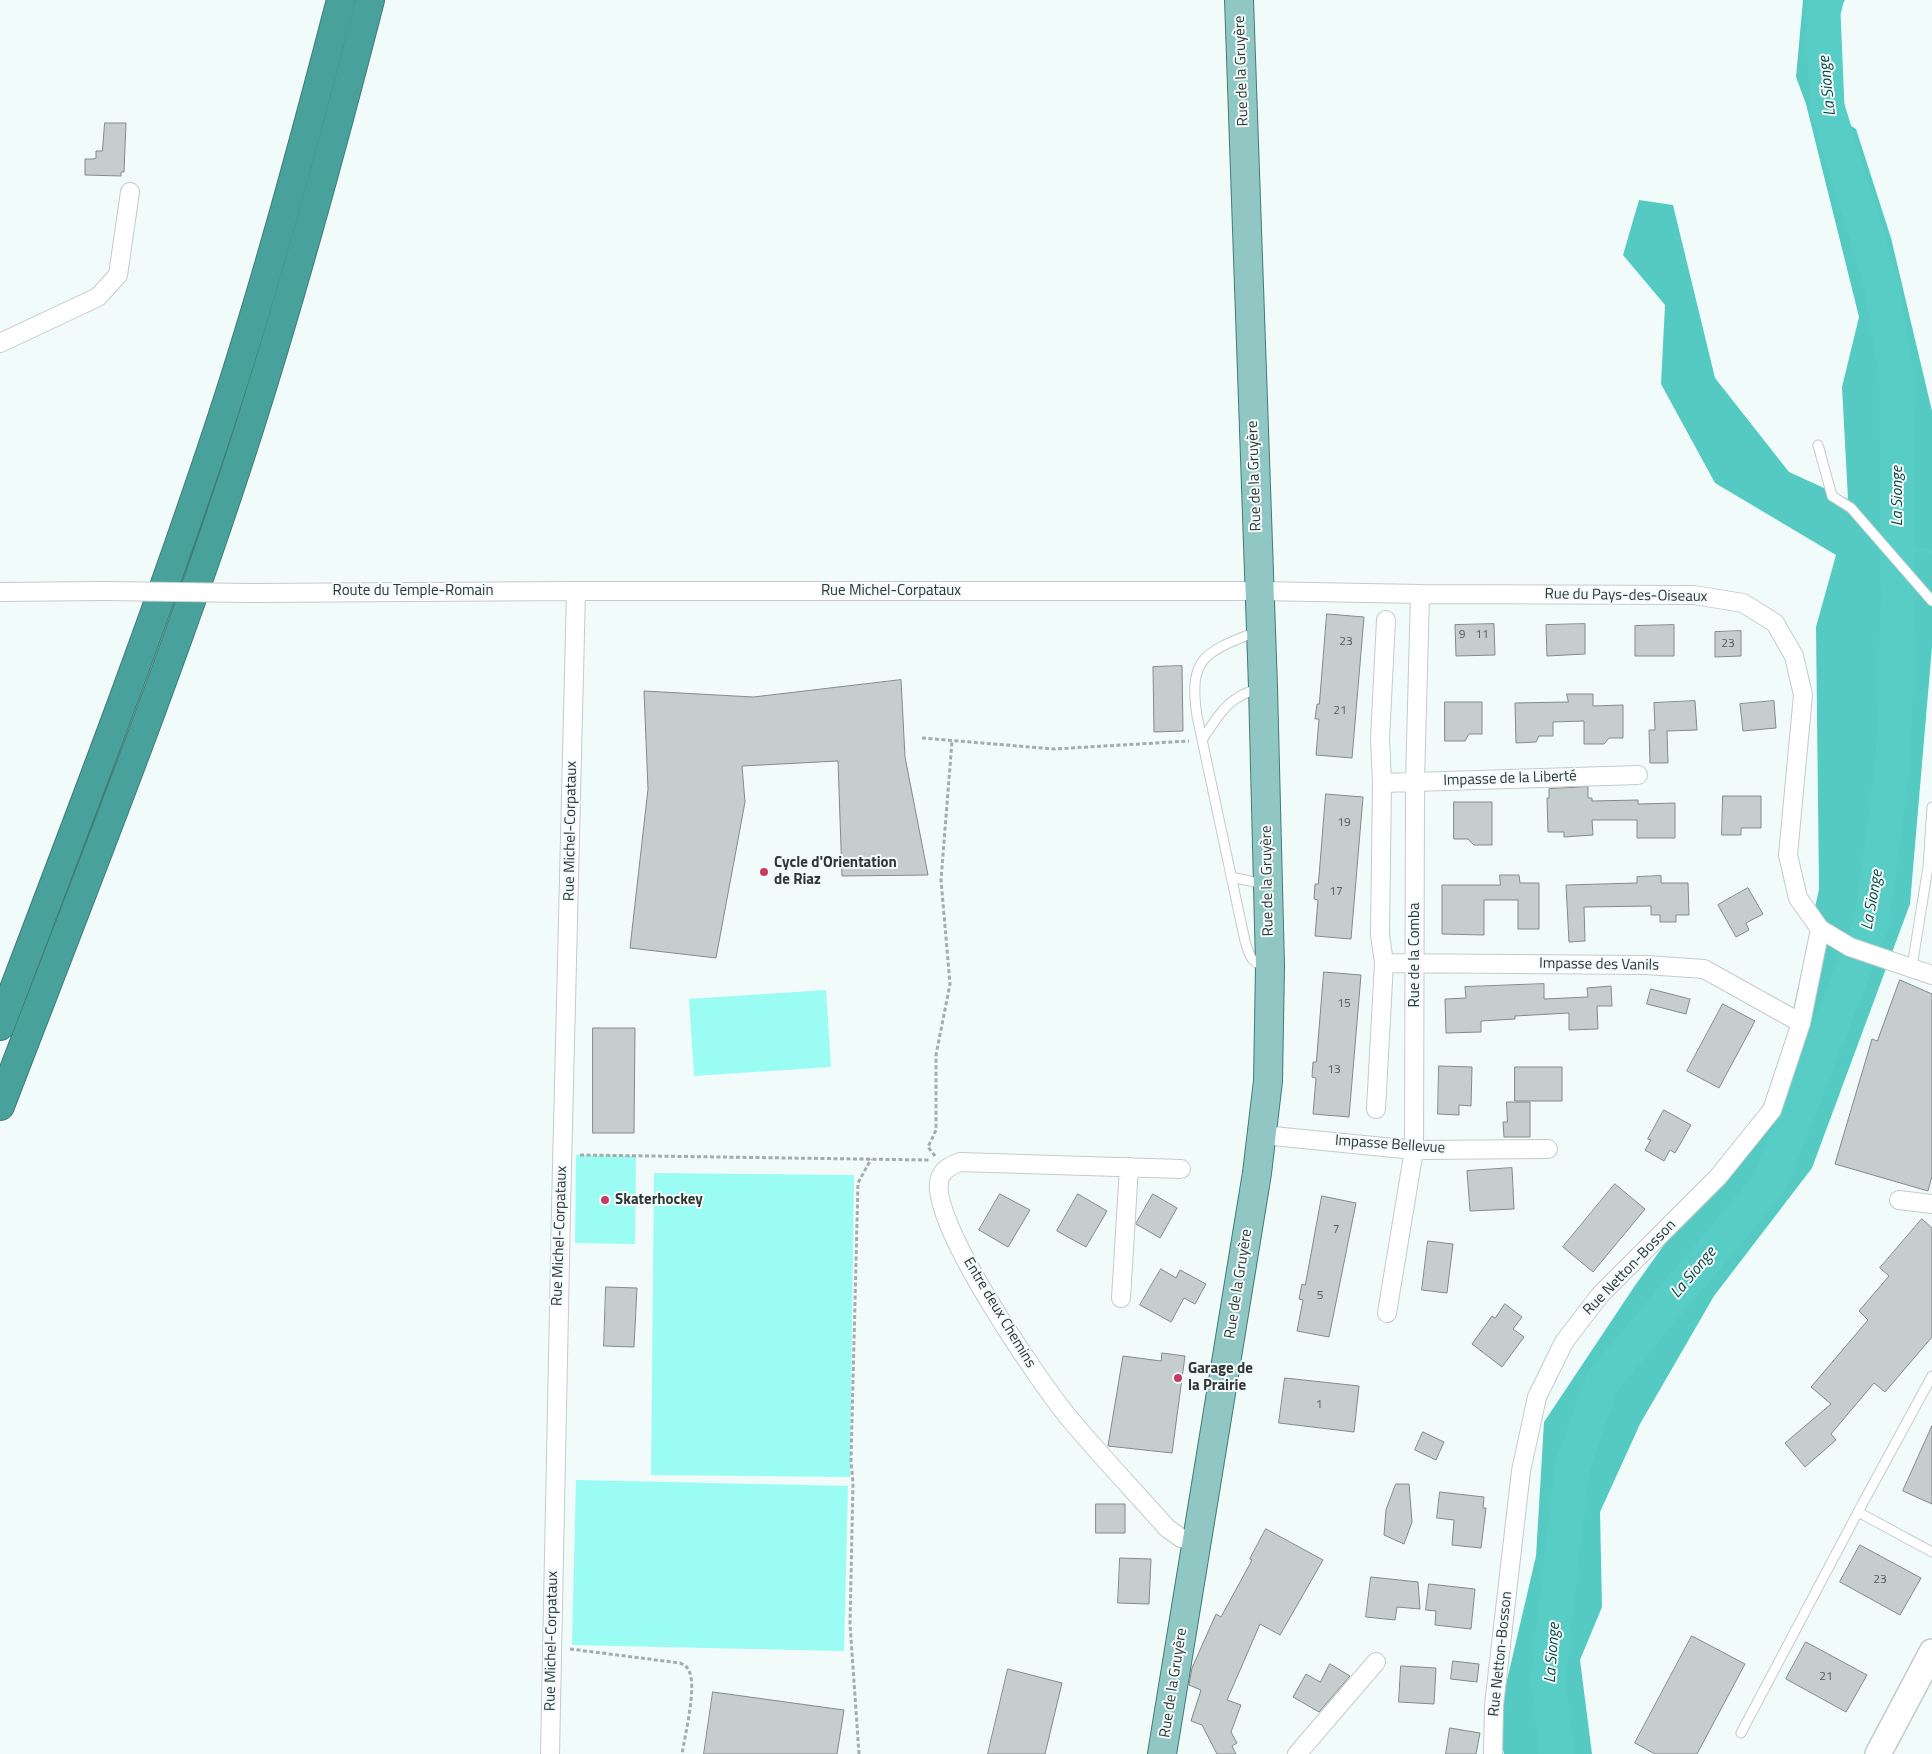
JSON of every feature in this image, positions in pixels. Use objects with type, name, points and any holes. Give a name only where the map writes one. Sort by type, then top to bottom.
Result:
[{"type":"highway","points":[[0,1026],[103,757],[221,422],[298,163],[340,0]]},
{"type":"highway","points":[[0,1106],[130,768],[245,440],[325,172],[370,0]]},
{"type":"main road","name":"Rue de la Gruyère","points":[[1162,1754],[1262,1135],[1268,1081],[1270,966],[1263,687],[1240,0]]},
{"type":"main road","points":[[1878,1754],[1932,1652]]},
{"type":"street","points":[[0,343],[98,297],[118,275],[130,192]]},
{"type":"street","name":"Rue Michel-Corpataux","points":[[550,1754],[576,591],[1259,592]]},
{"type":"street","name":"Route du Temple-Romain","points":[[0,592],[576,591]]},
{"type":"street","name":"Rue du Pays-des-Oiseaux","points":[[1259,592],[1694,595],[1743,602],[1775,623],[1794,656],[1803,695],[1788,855],[1798,898],[1820,929],[1850,947],[1932,975]]},
{"type":"street","name":"Rue de la Comba","points":[[1387,1313],[1414,1150],[1415,781],[1420,594]]},
{"type":"street","points":[[1376,1109],[1384,963],[1380,935],[1382,783],[1380,739],[1386,620]]},
{"type":"street","name":"Impasse de la Liberté","points":[[1382,783],[1638,775]]},
{"type":"street","name":"Rue Netton-Bosson","points":[[1493,1754],[1494,1705],[1520,1480],[1537,1396],[1564,1342],[1600,1295],[1718,1178],[1772,1110],[1801,1023],[1820,929]]},
{"type":"street","name":"Impasse des Vanils","points":[[1384,963],[1646,965],[1704,969],[1801,1023]]},
{"type":"street","name":"Impasse Bellevue","points":[[1262,1135],[1414,1150],[1548,1149]]},
{"type":"street","name":"Entre deux Chemins","points":[[1181,1169],[960,1162],[952,1164],[942,1174],[938,1184],[939,1193],[960,1247],[977,1282],[1036,1373],[1069,1417],[1167,1528],[1181,1538],[1197,1542]]},
{"type":"street","points":[[1121,1298],[1129,1167]]},
{"type":"street","points":[[1899,1200],[1932,1204]]},
{"type":"street","points":[[1297,1754],[1376,1662]]},
{"type":"lane","points":[[1818,445],[1832,496],[1851,508],[1932,601]]},
{"type":"lane","points":[[1260,630],[1218,648],[1198,666],[1194,684],[1194,696],[1230,877],[1249,953],[1255,963],[1270,966]]},
{"type":"lane","points":[[1202,740],[1230,701],[1245,692],[1263,687]]},
{"type":"lane","points":[[1912,967],[1928,867],[1932,807]]},
{"type":"lane","points":[[1230,877],[1268,885]]},
{"type":"lane","points":[[1741,1733],[1932,1376]]},
{"type":"lane","points":[[1858,1512],[1932,1552]]},
{"type":"path","points":[[922,738],[1054,749],[1202,740]]},
{"type":"path","points":[[562,1154],[937,1160],[928,1147],[936,1130],[936,1055],[950,984],[941,880],[952,741]]},
{"type":"path","points":[[859,1754],[850,1624],[853,1482],[851,1462],[858,1183],[871,1159]]},
{"type":"path","points":[[552,1646],[680,1664],[687,1667],[690,1673],[691,1690],[682,1754]]},
{"type":"shaded area","points":[[1803,0],[1845,0],[1841,7],[1829,65],[1845,122],[1856,129],[1891,238],[1932,411],[1932,647],[1910,904],[1812,1168],[1714,1296],[1640,1424],[1600,1512],[1602,1607],[1580,1660],[1592,1754],[1504,1754],[1497,1723],[1536,1556],[1544,1422],[1634,1287],[1777,1086],[1819,889],[1816,627],[1836,555],[1715,483],[1661,384],[1665,305],[1623,255],[1639,200],[1673,205],[1715,378],[1789,472],[1848,499],[1842,387],[1859,317],[1806,104],[1796,77]]},
{"type":"shaded area","points":[[826,990],[831,1067],[694,1076],[689,999]]},
{"type":"shaded area","name":"Skaterhockey","points":[[576,1155],[636,1156],[635,1244],[575,1243]]},
{"type":"shaded area","points":[[654,1173],[854,1175],[850,1477],[651,1475]]},
{"type":"shaded area","points":[[576,1480],[848,1486],[844,1651],[572,1645]]},
{"type":"building","points":[[105,123],[126,123],[124,172],[121,172],[121,176],[85,175],[85,159],[96,158],[96,151],[102,151]]},
{"type":"building","points":[[1327,614],[1364,617],[1352,758],[1316,755],[1319,719],[1315,719],[1317,704],[1319,704]]},
{"type":"building","points":[[1494,624],[1495,655],[1456,656],[1455,625]]},
{"type":"building","points":[[1585,624],[1585,654],[1547,656],[1546,625]]},
{"type":"building","points":[[1674,625],[1674,656],[1635,656],[1635,626]]},
{"type":"building","points":[[1741,631],[1741,656],[1715,657],[1715,632]]},
{"type":"building","points":[[1182,666],[1183,731],[1154,732],[1153,667]]},
{"type":"building","points":[[901,680],[905,757],[928,875],[842,876],[838,761],[742,766],[745,802],[716,958],[630,948],[648,789],[644,691],[753,697]]},
{"type":"building","points":[[1567,694],[1593,694],[1593,706],[1623,705],[1623,738],[1609,738],[1604,744],[1584,744],[1584,721],[1553,722],[1553,736],[1539,736],[1536,742],[1516,743],[1515,703],[1568,702]]},
{"type":"building","points":[[1695,701],[1697,730],[1667,731],[1668,763],[1650,763],[1649,730],[1655,730],[1654,703]]},
{"type":"building","points":[[1774,701],[1776,728],[1743,731],[1740,704]]},
{"type":"building","points":[[1445,702],[1482,702],[1482,734],[1469,734],[1465,741],[1445,741]]},
{"type":"building","points":[[1588,787],[1588,798],[1592,798],[1592,801],[1638,800],[1638,804],[1675,803],[1675,838],[1637,838],[1637,820],[1592,820],[1593,835],[1564,837],[1564,832],[1548,832],[1547,798],[1549,798],[1549,789]]},
{"type":"building","points":[[1326,794],[1363,797],[1351,939],[1315,936],[1318,900],[1314,899],[1315,884],[1318,884]]},
{"type":"building","points":[[1723,796],[1761,796],[1761,828],[1741,828],[1741,835],[1722,835]]},
{"type":"building","points":[[1454,802],[1492,802],[1492,845],[1474,845],[1468,839],[1454,839]]},
{"type":"building","points":[[1500,875],[1519,875],[1520,883],[1539,883],[1539,929],[1518,929],[1518,900],[1484,900],[1484,935],[1442,934],[1442,885],[1500,885]]},
{"type":"building","points":[[1661,876],[1661,883],[1688,883],[1689,915],[1676,915],[1676,922],[1660,922],[1660,915],[1651,915],[1651,906],[1584,907],[1585,941],[1569,942],[1566,885],[1637,883],[1637,877]]},
{"type":"building","points":[[1748,888],[1763,914],[1746,923],[1749,930],[1736,937],[1718,905]]},
{"type":"building","points":[[1324,972],[1361,975],[1349,1117],[1313,1114],[1316,1078],[1312,1077],[1313,1062],[1316,1062]]},
{"type":"building","points":[[1900,980],[1932,994],[1932,1176],[1928,1191],[1835,1164],[1872,1039],[1877,1041]]},
{"type":"building","points":[[1544,984],[1544,999],[1588,997],[1587,988],[1611,986],[1612,1006],[1597,1006],[1598,1029],[1569,1030],[1569,1013],[1515,1016],[1515,1019],[1481,1021],[1481,1032],[1446,1033],[1445,999],[1466,998],[1465,987]]},
{"type":"building","points":[[1651,989],[1690,999],[1686,1014],[1647,1004]]},
{"type":"building","points":[[1723,1004],[1755,1021],[1719,1088],[1687,1071]]},
{"type":"building","points":[[593,1028],[635,1028],[634,1133],[593,1133]]},
{"type":"building","points":[[1439,1066],[1472,1067],[1471,1106],[1459,1105],[1459,1115],[1438,1114]]},
{"type":"building","points":[[1515,1067],[1562,1067],[1562,1101],[1515,1101]]},
{"type":"building","points":[[1507,1102],[1530,1102],[1530,1137],[1504,1137],[1503,1122],[1507,1122]]},
{"type":"building","points":[[1664,1110],[1691,1125],[1675,1153],[1670,1150],[1664,1161],[1645,1150],[1651,1140],[1648,1139]]},
{"type":"building","points":[[1512,1168],[1514,1209],[1470,1211],[1467,1171]]},
{"type":"building","points":[[1615,1184],[1645,1209],[1593,1272],[1563,1247]]},
{"type":"building","points":[[1000,1194],[1030,1210],[1008,1247],[979,1230]]},
{"type":"building","points":[[1078,1194],[1107,1211],[1086,1247],[1057,1231]]},
{"type":"building","points":[[1153,1194],[1177,1208],[1160,1238],[1136,1224]]},
{"type":"building","points":[[1322,1196],[1356,1203],[1329,1337],[1297,1331],[1303,1300],[1299,1299],[1302,1284],[1305,1285]]},
{"type":"building","points":[[1922,1219],[1932,1228],[1932,1337],[1885,1392],[1874,1383],[1831,1434],[1836,1440],[1805,1467],[1785,1443],[1831,1404],[1811,1387],[1868,1320],[1859,1311],[1889,1276],[1880,1268]]},
{"type":"building","points":[[1428,1241],[1453,1244],[1447,1293],[1422,1290]]},
{"type":"building","points":[[1161,1269],[1176,1278],[1180,1270],[1206,1284],[1195,1304],[1184,1298],[1171,1322],[1140,1305]]},
{"type":"building","points":[[606,1287],[637,1288],[634,1347],[604,1346]]},
{"type":"building","points":[[1505,1304],[1522,1317],[1513,1329],[1524,1337],[1502,1367],[1472,1344],[1492,1316],[1495,1318]]},
{"type":"building","points":[[1162,1353],[1185,1356],[1172,1453],[1108,1446],[1123,1356],[1161,1361]]},
{"type":"building","points":[[1285,1378],[1359,1386],[1354,1432],[1279,1423]]},
{"type":"building","points":[[1932,1426],[1932,1504],[1903,1491]]},
{"type":"building","points":[[1423,1432],[1444,1442],[1436,1460],[1415,1450]]},
{"type":"building","points":[[1396,1484],[1409,1484],[1412,1522],[1404,1544],[1384,1535],[1386,1510]]},
{"type":"building","points":[[1440,1492],[1484,1497],[1483,1508],[1486,1508],[1481,1548],[1452,1545],[1454,1520],[1437,1518]]},
{"type":"building","points":[[1096,1504],[1125,1504],[1125,1533],[1096,1533]]},
{"type":"building","points":[[1266,1529],[1323,1560],[1280,1635],[1260,1624],[1227,1700],[1241,1705],[1231,1732],[1237,1743],[1232,1746],[1236,1754],[1217,1754],[1202,1725],[1191,1721],[1201,1690],[1189,1685],[1192,1668],[1216,1614],[1221,1617],[1252,1560],[1250,1559]]},
{"type":"building","points":[[1860,1545],[1921,1578],[1900,1615],[1840,1582]]},
{"type":"building","points":[[1120,1558],[1151,1559],[1149,1604],[1118,1603]]},
{"type":"building","points":[[1371,1577],[1418,1582],[1420,1609],[1397,1607],[1395,1620],[1366,1617]]},
{"type":"building","points":[[1429,1584],[1475,1589],[1471,1629],[1435,1625],[1436,1611],[1426,1610]]},
{"type":"building","points":[[1692,1636],[1745,1664],[1697,1754],[1655,1754],[1635,1743]]},
{"type":"building","points":[[1806,1642],[1867,1675],[1846,1712],[1786,1679]]},
{"type":"building","points":[[1453,1661],[1479,1664],[1477,1682],[1451,1679]]},
{"type":"building","points":[[1330,1664],[1350,1676],[1319,1712],[1293,1697],[1306,1674],[1320,1682]]},
{"type":"building","points":[[1401,1666],[1436,1668],[1434,1704],[1399,1702]]},
{"type":"building","points":[[1008,1669],[1062,1683],[1045,1754],[988,1754]]},
{"type":"building","points":[[713,1692],[844,1710],[837,1754],[704,1754]]},
{"type":"building","points":[[1450,1728],[1480,1733],[1476,1754],[1446,1754]]},
{"type":"waterway","name":"La Sionge","points":[[1557,1754],[1548,1679],[1572,1468],[1602,1382],[1769,1184],[1872,922],[1893,760],[1898,606],[1897,380],[1880,278],[1827,107],[1823,13],[1826,0]]},
{"type":"waterway","points":[[1898,546],[1932,552]]},
{"type":"place","name":"Cycle d'Orientation de Riaz","points":[[764,872]]},
{"type":"place","name":"Skaterhockey","points":[[605,1200]]},
{"type":"place","name":"Garage de la Prairie","points":[[1178,1378]]}]
